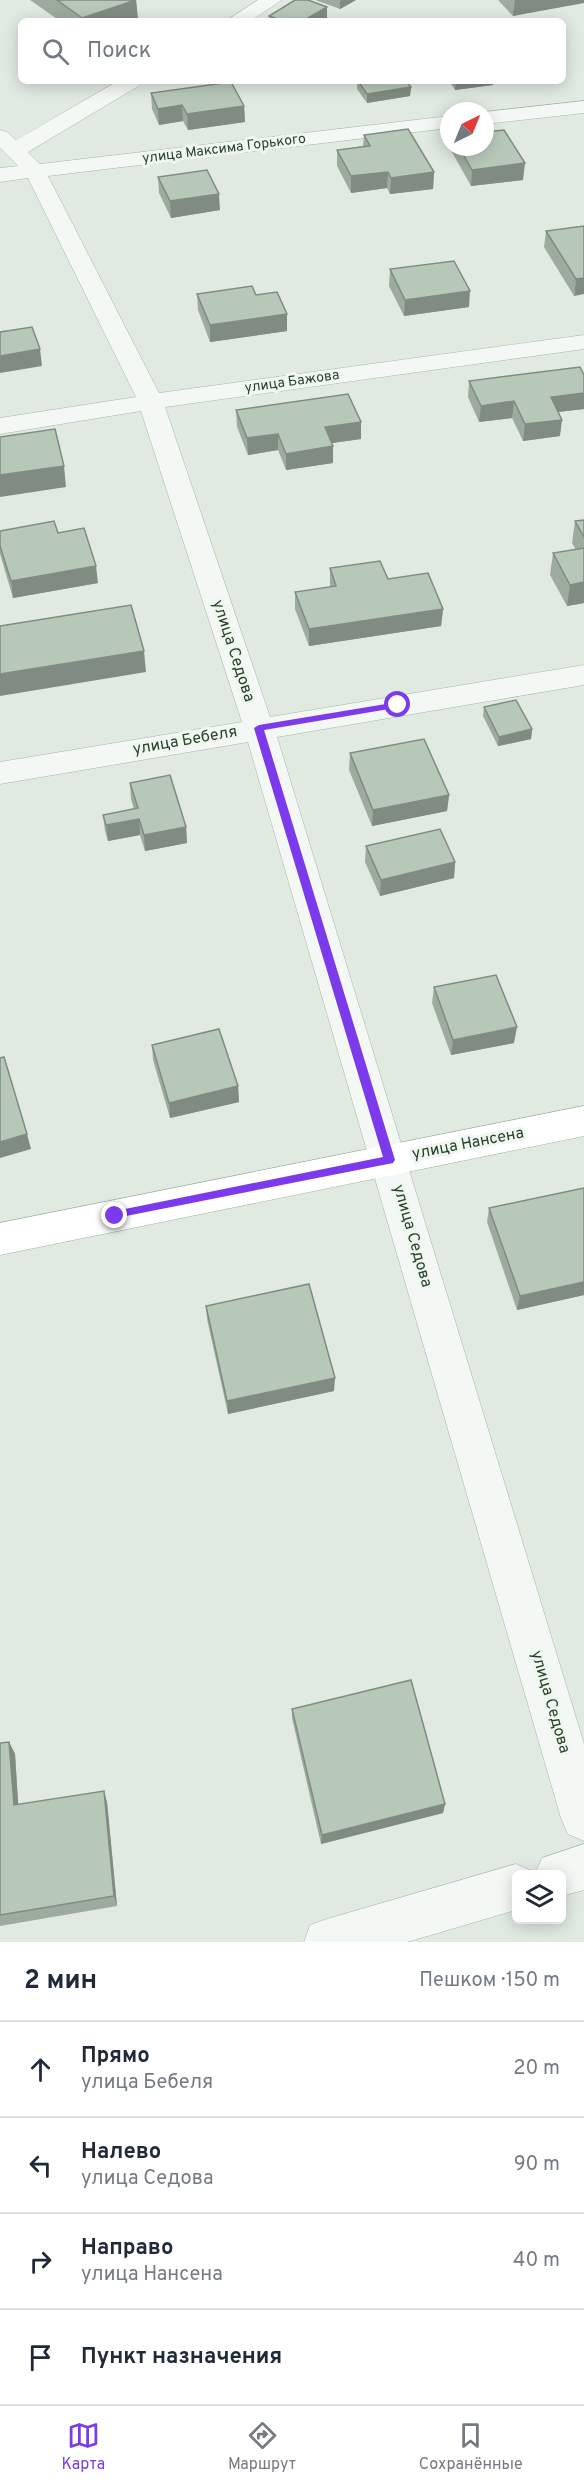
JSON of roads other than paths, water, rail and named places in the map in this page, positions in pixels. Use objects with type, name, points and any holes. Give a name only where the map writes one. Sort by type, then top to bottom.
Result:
[{"type":"main road","name":"улица Нансена","points":[[0,1239],[584,1121]]},
{"type":"street","points":[[241,18],[272,0]]},
{"type":"street","points":[[8,143],[127,84]]},
{"type":"street","points":[[494,117],[584,107]]},
{"type":"street","name":"улица Максима Горького","points":[[0,175],[440,123]]},
{"type":"street","name":"улица Седова","points":[[8,143],[35,171],[151,402],[259,728],[584,1818]]},
{"type":"street","name":"улица Бажова","points":[[0,426],[151,402],[584,342]]},
{"type":"street","name":"улица Бебеля","points":[[0,773],[584,675]]},
{"type":"street","points":[[566,1873],[584,1867]]},
{"type":"street","points":[[327,1942],[512,1888]]}]
